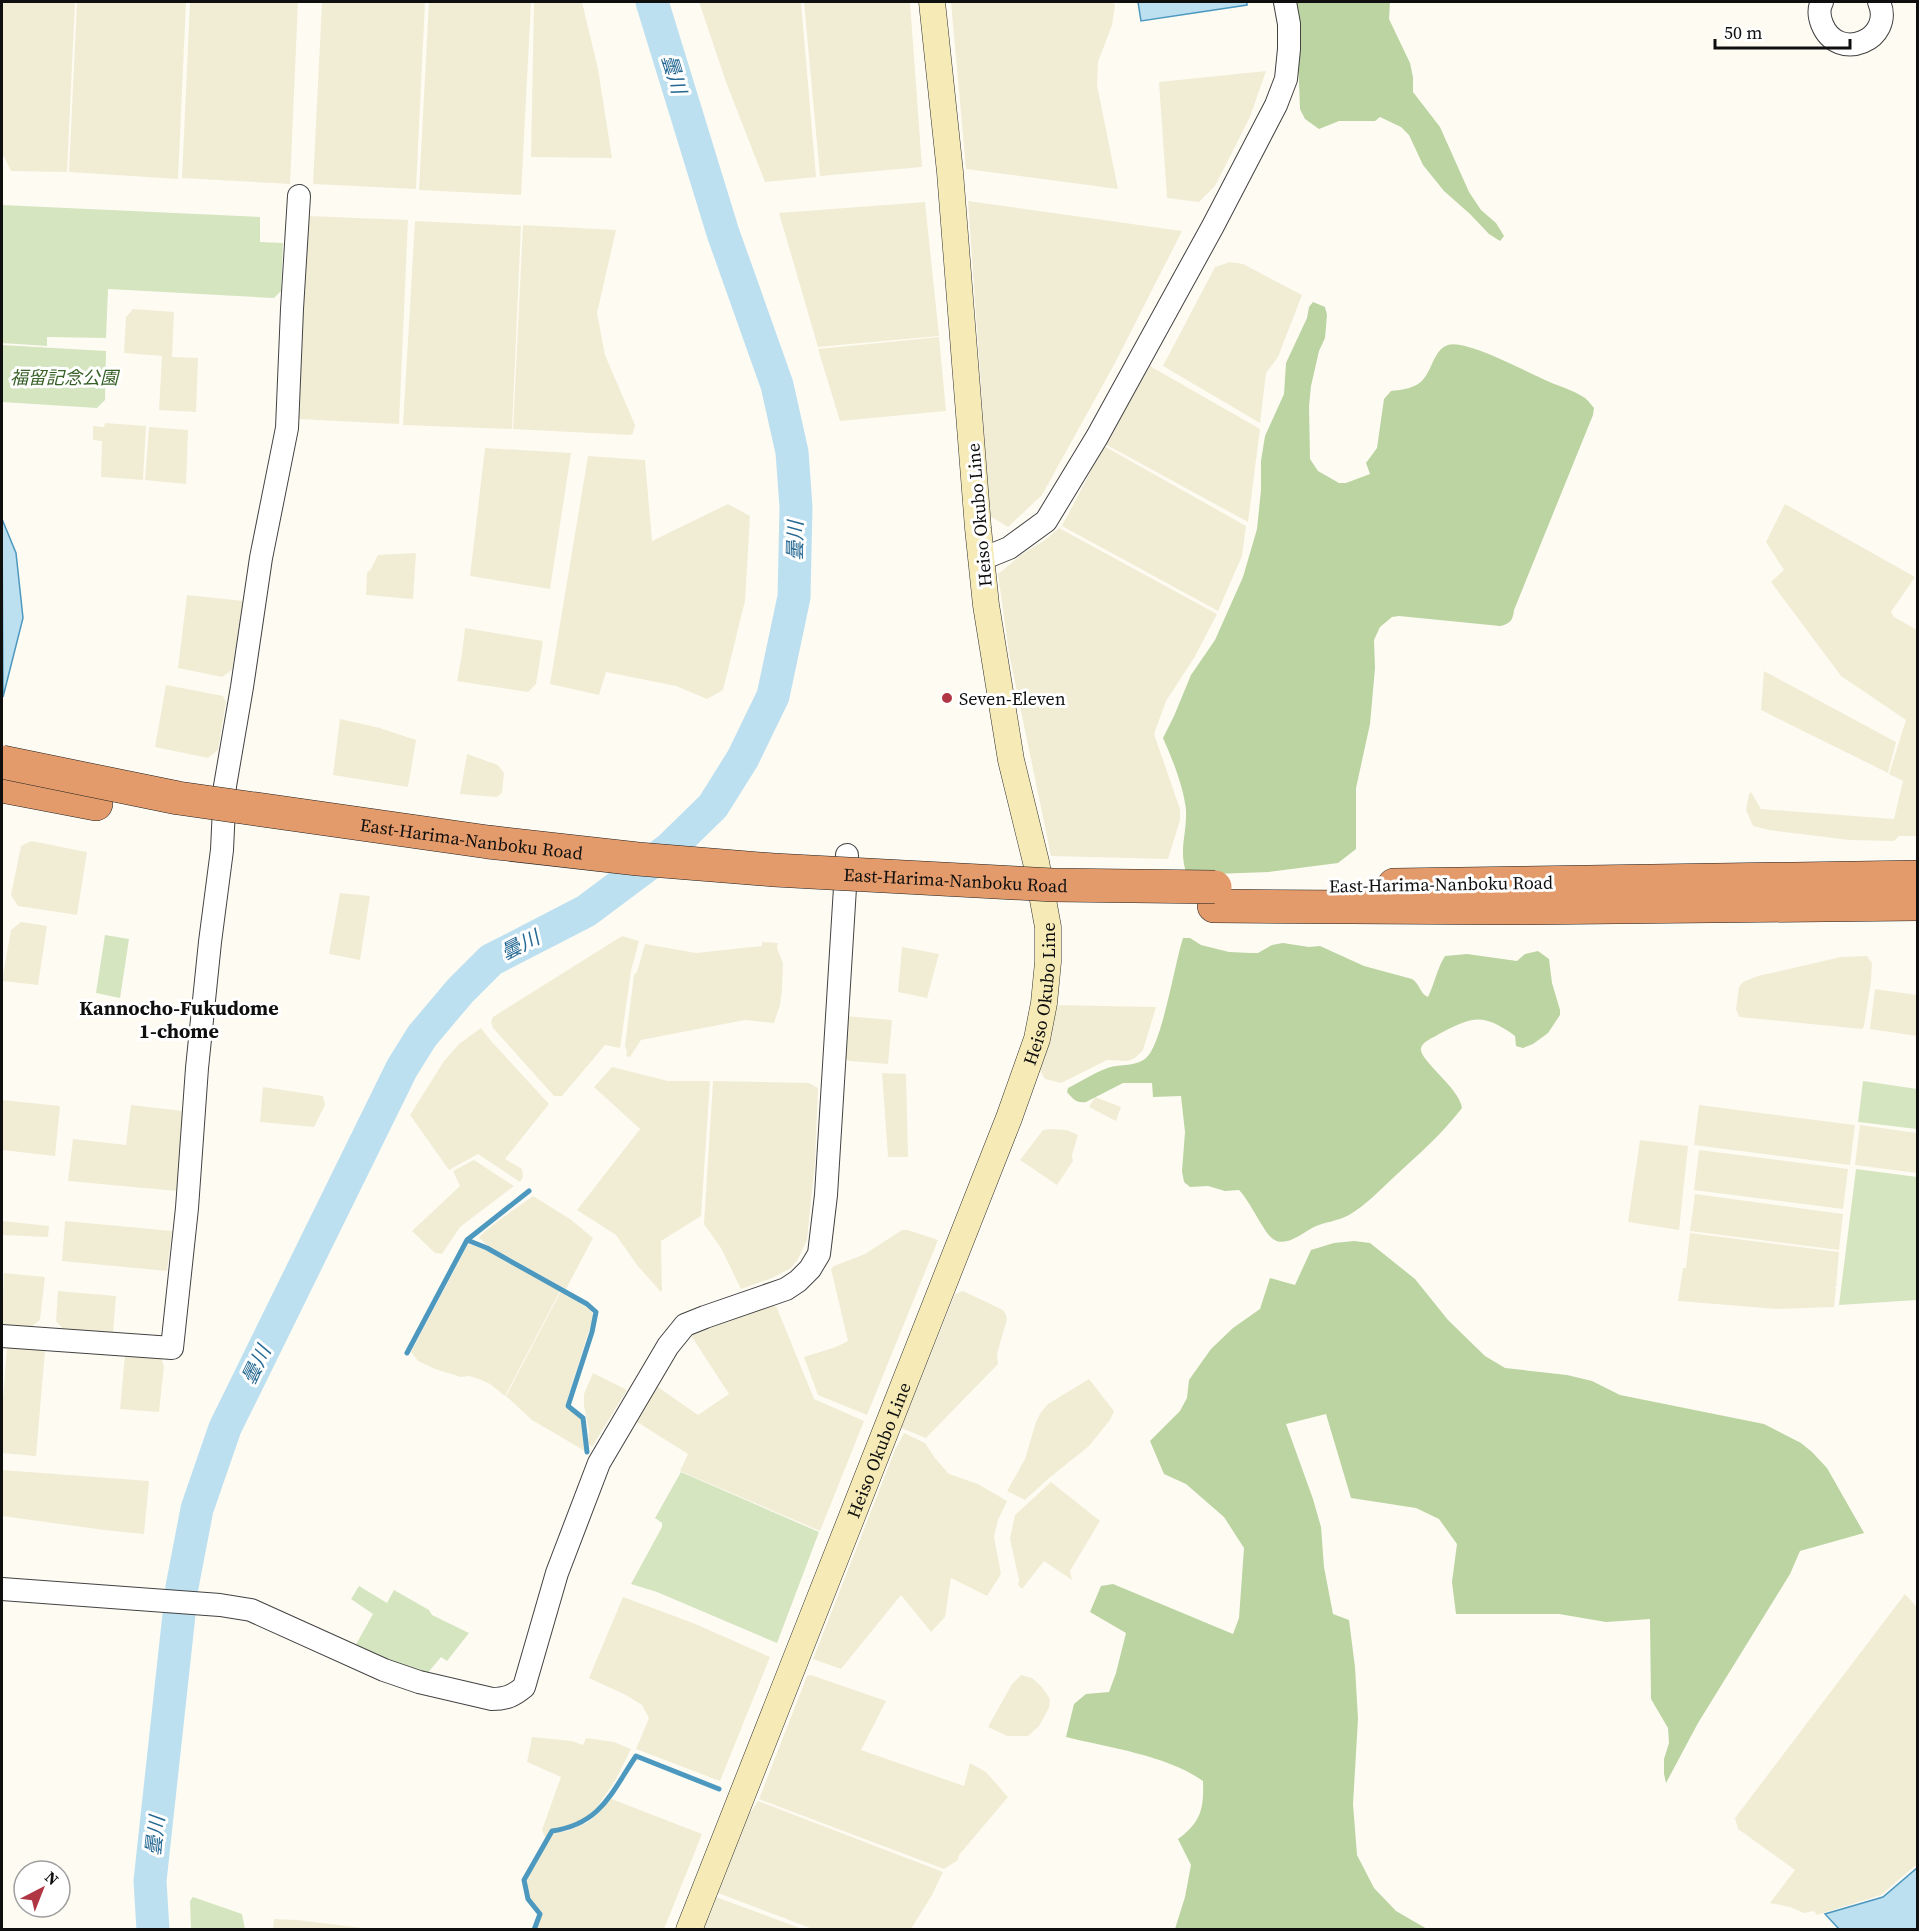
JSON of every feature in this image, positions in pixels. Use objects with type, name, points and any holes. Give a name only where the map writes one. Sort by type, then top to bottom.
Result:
[{"type":"highway","name":"East-Harima-Nanboku Road","points":[[2,762],[178,798],[477,841],[638,859],[774,870],[1018,883],[1215,897],[1512,908],[1917,904]]},
{"type":"highway","name":"East-Harima-Nanboku Road","points":[[2,786],[96,804],[477,859],[655,879],[768,888],[1058,902],[1917,877]]},
{"type":"highway","points":[[2,793],[96,804]]},
{"type":"main road","name":"Heiso Okubo Line","points":[[689,1929],[890,1417],[961,1244],[1016,1100],[1036,1040],[1044,1003],[1048,963],[1048,927],[1036,862],[1011,759],[986,605],[951,184],[932,2]]},
{"type":"street","points":[[982,558],[1009,548],[1046,521],[1097,437],[1213,226],[1272,114],[1286,79],[1289,24],[1285,2]]},
{"type":"street","points":[[1822,2],[1819,16],[1824,29],[1832,39],[1842,44],[1853,45],[1862,43],[1879,28],[1882,18],[1879,2]]},
{"type":"street","points":[[2,1336],[172,1348],[187,1208],[197,1068],[222,850],[225,786],[261,558],[287,428],[299,196]]},
{"type":"street","points":[[2,1589],[220,1605],[251,1610],[384,1670],[419,1682],[492,1699],[513,1696],[524,1687],[557,1573],[599,1462],[668,1346],[685,1325],[786,1289],[810,1269],[819,1254],[826,1195],[847,855]]},
{"type":"shaded area","points":[[2,2],[75,2],[67,172],[11,171],[2,153]]},
{"type":"shaded area","points":[[77,2],[186,2],[178,179],[69,172]]},
{"type":"shaded area","points":[[190,2],[298,2],[290,184],[182,178]]},
{"type":"shaded area","points":[[322,2],[425,2],[416,189],[313,184]]},
{"type":"shaded area","points":[[429,2],[531,2],[521,195],[419,190]]},
{"type":"shaded area","points":[[534,2],[582,2],[598,69],[612,158],[531,157]]},
{"type":"shaded area","points":[[699,2],[801,2],[816,177],[765,182],[726,82]]},
{"type":"shaded area","points":[[804,2],[910,2],[922,167],[820,176]]},
{"type":"shaded area","points":[[951,2],[1113,2],[1115,5],[1112,25],[1098,62],[1097,85],[1118,189],[966,169]]},
{"type":"shaded area","points":[[1266,71],[1250,117],[1215,186],[1199,202],[1167,198],[1159,82]]},
{"type":"shaded area","points":[[968,201],[1182,231],[1115,363],[1042,495],[1008,527],[990,516]]},
{"type":"shaded area","points":[[925,202],[939,336],[818,347],[779,213]]},
{"type":"shaded area","points":[[308,216],[408,220],[399,424],[297,419]]},
{"type":"shaded area","points":[[415,221],[521,226],[512,429],[403,425]]},
{"type":"shaded area","points":[[523,225],[616,230],[597,313],[605,355],[635,425],[630,435],[513,429]]},
{"type":"shaded area","points":[[1230,262],[1243,264],[1302,295],[1278,357],[1266,373],[1260,423],[1163,366],[1215,267]]},
{"type":"shaded area","points":[[133,309],[174,312],[172,357],[198,358],[196,412],[159,410],[162,356],[124,353],[126,317]]},
{"type":"shaded area","points":[[939,337],[946,411],[840,421],[818,349]]},
{"type":"shaded area","points":[[1150,366],[1260,429],[1248,522],[1105,444]]},
{"type":"shaded area","points":[[105,423],[146,426],[143,480],[101,477],[102,441],[93,440],[93,426],[104,427]]},
{"type":"shaded area","points":[[149,427],[188,430],[186,484],[145,480]]},
{"type":"shaded area","points":[[1104,446],[1246,526],[1242,556],[1218,611],[1062,526]]},
{"type":"shaded area","points":[[485,448],[571,453],[550,589],[470,576]]},
{"type":"shaded area","points":[[588,456],[645,460],[652,541],[728,504],[750,516],[745,601],[723,690],[707,699],[676,686],[606,672],[599,695],[550,684]]},
{"type":"shaded area","points":[[1785,504],[1915,577],[1891,612],[1894,617],[1917,630],[1917,836],[1899,836],[1894,841],[1849,840],[1769,830],[1753,826],[1746,810],[1751,792],[1761,809],[1894,819],[1903,781],[1889,774],[1906,720],[1841,676],[1771,582],[1784,570],[1766,542]]},
{"type":"shaded area","points":[[1059,528],[1217,614],[1194,658],[1166,701],[1154,734],[1180,809],[1180,820],[1168,859],[1051,856],[1009,653],[998,574]]},
{"type":"shaded area","points":[[416,553],[413,599],[366,595],[367,573],[378,555]]},
{"type":"shaded area","points":[[187,595],[243,601],[232,670],[222,677],[178,668]]},
{"type":"shaded area","points":[[465,628],[543,641],[536,684],[528,692],[457,681]]},
{"type":"shaded area","points":[[1764,671],[1896,742],[1888,773],[1761,710]]},
{"type":"shaded area","points":[[166,685],[223,696],[226,702],[218,750],[208,758],[155,747]]},
{"type":"shaded area","points":[[340,719],[380,728],[416,740],[408,787],[333,775]]},
{"type":"shaded area","points":[[467,754],[498,765],[504,773],[502,793],[497,797],[460,794]]},
{"type":"shaded area","points":[[31,841],[87,852],[77,915],[18,906],[11,895],[21,846]]},
{"type":"shaded area","points":[[340,893],[370,896],[360,960],[329,954]]},
{"type":"shaded area","points":[[21,922],[47,926],[38,985],[2,981],[11,930]]},
{"type":"shaded area","points":[[622,936],[639,941],[631,971],[620,1048],[605,1045],[562,1096],[554,1096],[493,1028],[491,1022],[493,1017]]},
{"type":"shaded area","points":[[762,942],[778,943],[777,948],[783,963],[780,1005],[774,1023],[745,1020],[641,1040],[630,1057],[626,1056],[625,1046],[634,975],[637,972],[645,944],[696,953],[762,946]]},
{"type":"shaded area","points":[[902,947],[939,954],[927,998],[898,992]]},
{"type":"shaded area","points":[[1867,956],[1872,963],[1871,981],[1862,1029],[1739,1017],[1736,1009],[1739,987],[1743,982],[1758,976],[1841,957]]},
{"type":"shaded area","points":[[1875,989],[1917,995],[1917,1036],[1870,1029]]},
{"type":"shaded area","points":[[1055,1005],[1156,1007],[1143,1050],[1135,1058],[1128,1061],[1107,1060],[1061,1083],[1045,1079],[1040,1071]]},
{"type":"shaded area","points":[[845,1016],[892,1020],[888,1064],[849,1061],[845,1058]]},
{"type":"shaded area","points":[[481,1028],[549,1104],[505,1159],[522,1169],[523,1177],[520,1182],[478,1154],[449,1170],[410,1115],[444,1061],[459,1044]]},
{"type":"shaded area","points":[[612,1067],[668,1081],[710,1081],[701,1216],[661,1241],[661,1292],[637,1265],[616,1235],[577,1210],[640,1129],[594,1087]]},
{"type":"shaded area","points":[[882,1073],[906,1074],[908,1157],[888,1157]]},
{"type":"shaded area","points":[[713,1081],[809,1083],[818,1088],[815,1162],[807,1240],[791,1268],[772,1278],[741,1289],[721,1248],[704,1224]]},
{"type":"shaded area","points":[[263,1087],[323,1096],[325,1105],[314,1127],[260,1122]]},
{"type":"shaded area","points":[[1095,1097],[1121,1107],[1116,1121],[1089,1107]]},
{"type":"shaded area","points":[[2,1100],[60,1106],[55,1156],[2,1150]]},
{"type":"shaded area","points":[[131,1105],[183,1111],[177,1191],[68,1181],[73,1139],[126,1145]]},
{"type":"shaded area","points":[[1699,1105],[1855,1125],[1850,1165],[1694,1145]]},
{"type":"shaded area","points":[[1860,1125],[1917,1133],[1917,1173],[1855,1165]]},
{"type":"shaded area","points":[[1043,1130],[1067,1130],[1078,1135],[1072,1155],[1073,1161],[1057,1185],[1020,1160]]},
{"type":"shaded area","points":[[1640,1140],[1688,1146],[1679,1230],[1628,1222]]},
{"type":"shaded area","points":[[1699,1150],[1848,1169],[1843,1209],[1694,1190]]},
{"type":"shaded area","points":[[474,1160],[514,1186],[460,1227],[442,1254],[435,1253],[412,1231],[460,1186],[453,1171]]},
{"type":"shaded area","points":[[1695,1194],[1843,1214],[1839,1250],[1690,1231]]},
{"type":"shaded area","points":[[533,1196],[570,1219],[593,1238],[566,1289],[487,1245],[479,1238]]},
{"type":"shaded area","points":[[2,1221],[49,1226],[48,1237],[2,1235]]},
{"type":"shaded area","points":[[65,1221],[172,1231],[167,1271],[62,1261]]},
{"type":"shaded area","points":[[902,1230],[938,1240],[867,1415],[818,1395],[804,1357],[848,1341],[831,1269],[865,1254]]},
{"type":"shaded area","points":[[1690,1233],[1839,1252],[1836,1287],[1833,1287],[1836,1288],[1834,1307],[1778,1309],[1678,1301],[1683,1268],[1686,1268]]},
{"type":"shaded area","points":[[468,1244],[486,1250],[560,1291],[505,1396],[490,1384],[479,1379],[469,1376],[461,1377],[435,1369],[418,1361],[411,1352]]},
{"type":"shaded area","points":[[4,1273],[45,1277],[40,1320],[31,1327],[2,1324]]},
{"type":"shaded area","points":[[58,1291],[116,1296],[113,1333],[64,1330],[56,1321]]},
{"type":"shaded area","points":[[561,1291],[593,1314],[565,1407],[581,1418],[584,1426],[585,1451],[532,1420],[506,1396]]},
{"type":"shaded area","points":[[963,1291],[1003,1310],[1006,1315],[1007,1319],[997,1354],[998,1364],[926,1438],[901,1428],[955,1294]]},
{"type":"shaded area","points":[[772,1304],[777,1308],[814,1399],[864,1421],[820,1531],[680,1471],[688,1454],[634,1420],[655,1385],[698,1415],[729,1394],[690,1334]]},
{"type":"shaded area","points":[[7,1347],[45,1350],[36,1456],[2,1453],[2,1412]]},
{"type":"shaded area","points":[[125,1356],[161,1358],[164,1366],[159,1412],[120,1409]]},
{"type":"shaded area","points":[[593,1373],[627,1390],[592,1447],[588,1443],[589,1431],[584,1394]]},
{"type":"shaded area","points":[[1089,1379],[1114,1411],[1110,1420],[1089,1446],[1025,1500],[1007,1491],[1025,1459],[1041,1412],[1048,1404]]},
{"type":"shaded area","points":[[904,1433],[925,1443],[949,1474],[978,1484],[1007,1501],[998,1520],[994,1537],[1001,1574],[987,1596],[951,1578],[945,1617],[931,1632],[901,1595],[841,1669],[813,1659],[895,1450]]},
{"type":"shaded area","points":[[2,1470],[149,1481],[144,1534],[2,1516]]},
{"type":"shaded area","points":[[1051,1482],[1100,1521],[1070,1571],[1072,1580],[1044,1561],[1022,1589],[1018,1585],[1019,1580],[1010,1539],[1015,1515]]},
{"type":"shaded area","points":[[1905,1594],[1918,1608],[1917,1864],[1881,1895],[1817,1915],[1814,1911],[1804,1913],[1790,1907],[1770,1903],[1795,1870],[1738,1829],[1735,1818]]},
{"type":"shaded area","points":[[623,1597],[693,1623],[770,1657],[720,1781],[636,1749],[649,1718],[642,1705],[589,1678]]},
{"type":"shaded area","points":[[811,1675],[886,1701],[861,1750],[964,1786],[970,1763],[986,1772],[1008,1797],[959,1855],[958,1860],[944,1869],[759,1799],[807,1676]]},
{"type":"shaded area","points":[[1021,1675],[1032,1678],[1042,1687],[1050,1699],[1049,1708],[1039,1726],[1028,1736],[1007,1736],[988,1727],[1012,1684]]},
{"type":"shaded area","points":[[532,1737],[572,1741],[583,1745],[586,1738],[614,1742],[631,1749],[615,1781],[595,1810],[584,1819],[563,1828],[549,1830],[550,1833],[546,1839],[542,1830],[561,1777],[527,1762]]},
{"type":"shaded area","points":[[609,1798],[702,1834],[664,1929],[536,1929],[542,1914],[529,1897],[525,1880],[552,1833],[567,1831],[588,1822],[599,1813]]},
{"type":"shaded area","points":[[758,1801],[943,1872],[911,1929],[813,1929],[718,1893],[748,1816]]},
{"type":"shaded area","points":[[716,1897],[802,1929],[703,1930]]},
{"type":"shaded area","points":[[274,1919],[297,1920],[371,1929],[273,1929]]},
{"type":"green space","points":[[1296,2],[1390,2],[1389,19],[1410,63],[1413,92],[1440,127],[1469,192],[1481,210],[1496,223],[1504,236],[1500,241],[1489,234],[1444,191],[1423,165],[1409,135],[1401,127],[1380,117],[1375,121],[1339,121],[1319,129],[1305,119],[1300,109],[1298,57],[1300,37]]},
{"type":"green space","points":[[2,205],[260,217],[260,242],[283,243],[281,291],[274,298],[108,289],[106,338],[47,337],[47,346],[2,343]]},
{"type":"green space","points":[[1313,302],[1325,307],[1327,315],[1325,338],[1319,351],[1311,386],[1310,459],[1318,471],[1339,483],[1346,483],[1370,474],[1366,463],[1377,448],[1384,399],[1391,391],[1412,387],[1423,380],[1435,357],[1448,345],[1456,344],[1481,351],[1575,392],[1594,408],[1593,415],[1510,621],[1500,626],[1399,616],[1392,617],[1380,627],[1374,640],[1375,668],[1370,724],[1356,788],[1356,849],[1338,863],[1269,872],[1187,875],[1183,858],[1185,801],[1163,738],[1191,675],[1215,640],[1243,577],[1257,529],[1261,461],[1265,436],[1284,394],[1286,363]]},
{"type":"green space","name":"福留記念公園","points":[[2,345],[106,351],[105,400],[97,408],[2,402]]},
{"type":"green space","points":[[105,935],[129,939],[120,998],[96,993]]},
{"type":"green space","points":[[1183,938],[1190,938],[1201,945],[1229,952],[1258,953],[1272,945],[1283,943],[1309,947],[1320,946],[1364,966],[1412,979],[1428,997],[1445,956],[1467,954],[1517,961],[1525,954],[1538,951],[1549,959],[1560,1015],[1548,1033],[1523,1048],[1516,1046],[1515,1036],[1504,1028],[1485,1020],[1460,1024],[1426,1042],[1421,1048],[1422,1053],[1454,1091],[1462,1108],[1429,1144],[1355,1211],[1345,1217],[1314,1227],[1289,1241],[1278,1241],[1269,1236],[1239,1190],[1225,1191],[1208,1186],[1190,1187],[1184,1182],[1182,1171],[1185,1132],[1181,1096],[1153,1097],[1152,1083],[1123,1083],[1086,1102],[1075,1100],[1067,1092],[1068,1088],[1100,1071],[1136,1063],[1146,1058],[1152,1050],[1163,1021]]},
{"type":"green space","points":[[1863,1081],[1917,1089],[1917,1129],[1858,1122]]},
{"type":"green space","points":[[1856,1169],[1917,1177],[1917,1300],[1839,1305]]},
{"type":"green space","points":[[1354,1241],[1370,1243],[1415,1279],[1448,1320],[1485,1356],[1505,1368],[1567,1375],[1592,1381],[1620,1395],[1764,1424],[1801,1443],[1827,1468],[1864,1533],[1800,1551],[1790,1574],[1698,1723],[1666,1783],[1664,1759],[1669,1743],[1668,1728],[1651,1699],[1650,1619],[1606,1622],[1559,1614],[1456,1614],[1452,1582],[1457,1544],[1439,1519],[1416,1508],[1351,1498],[1326,1414],[1286,1424],[1321,1527],[1324,1567],[1333,1614],[1349,1620],[1358,1719],[1353,1804],[1357,1855],[1374,1888],[1396,1911],[1427,1929],[1175,1929],[1185,1897],[1191,1865],[1178,1839],[1192,1827],[1200,1814],[1203,1781],[1188,1772],[1155,1759],[1066,1737],[1074,1704],[1086,1694],[1109,1692],[1126,1633],[1090,1612],[1101,1586],[1113,1584],[1233,1634],[1239,1618],[1244,1548],[1224,1517],[1186,1484],[1164,1474],[1150,1441],[1180,1411],[1187,1398],[1189,1380],[1211,1349],[1233,1328],[1260,1309],[1270,1278],[1295,1285],[1311,1250],[1334,1243]]},
{"type":"green space","points":[[681,1472],[819,1532],[777,1643],[657,1592],[631,1584],[662,1527],[662,1523],[655,1518]]},
{"type":"green space","points":[[359,1586],[387,1603],[394,1590],[429,1610],[432,1615],[469,1633],[447,1661],[441,1657],[426,1675],[354,1648],[373,1614],[351,1599]]},
{"type":"green space","points":[[193,1897],[242,1914],[245,1929],[191,1929],[190,1901]]},
{"type":"water","points":[[1138,2],[1247,2],[1247,5],[1141,21]]},
{"type":"water","points":[[2,519],[16,553],[23,618],[3,697]]},
{"type":"water","points":[[1917,1868],[1917,1929],[1839,1929],[1825,1914],[1883,1897]]},
{"type":"waterway","name":"曇川","points":[[153,1930],[150,1881],[182,1587],[197,1509],[225,1428],[402,1068],[422,1036],[460,991],[491,960],[586,911],[669,849],[713,806],[743,758],[773,696],[794,597],[796,507],[792,452],[777,385],[723,233],[652,2]]},
{"type":"waterway","points":[[407,1353],[467,1240],[529,1191]]},
{"type":"waterway","points":[[467,1240],[487,1248],[587,1304],[596,1312],[592,1332],[568,1406],[583,1418],[587,1452]]},
{"type":"waterway","points":[[534,1930],[540,1914],[528,1899],[524,1880],[552,1831],[582,1822],[594,1814],[611,1794],[636,1756],[719,1789]]},
{"type":"place","name":"Seven-Eleven","points":[[947,698]]},
{"type":"district","name":"Kannocho-Fukudome 1-chome","points":[[179,1020]]}]
